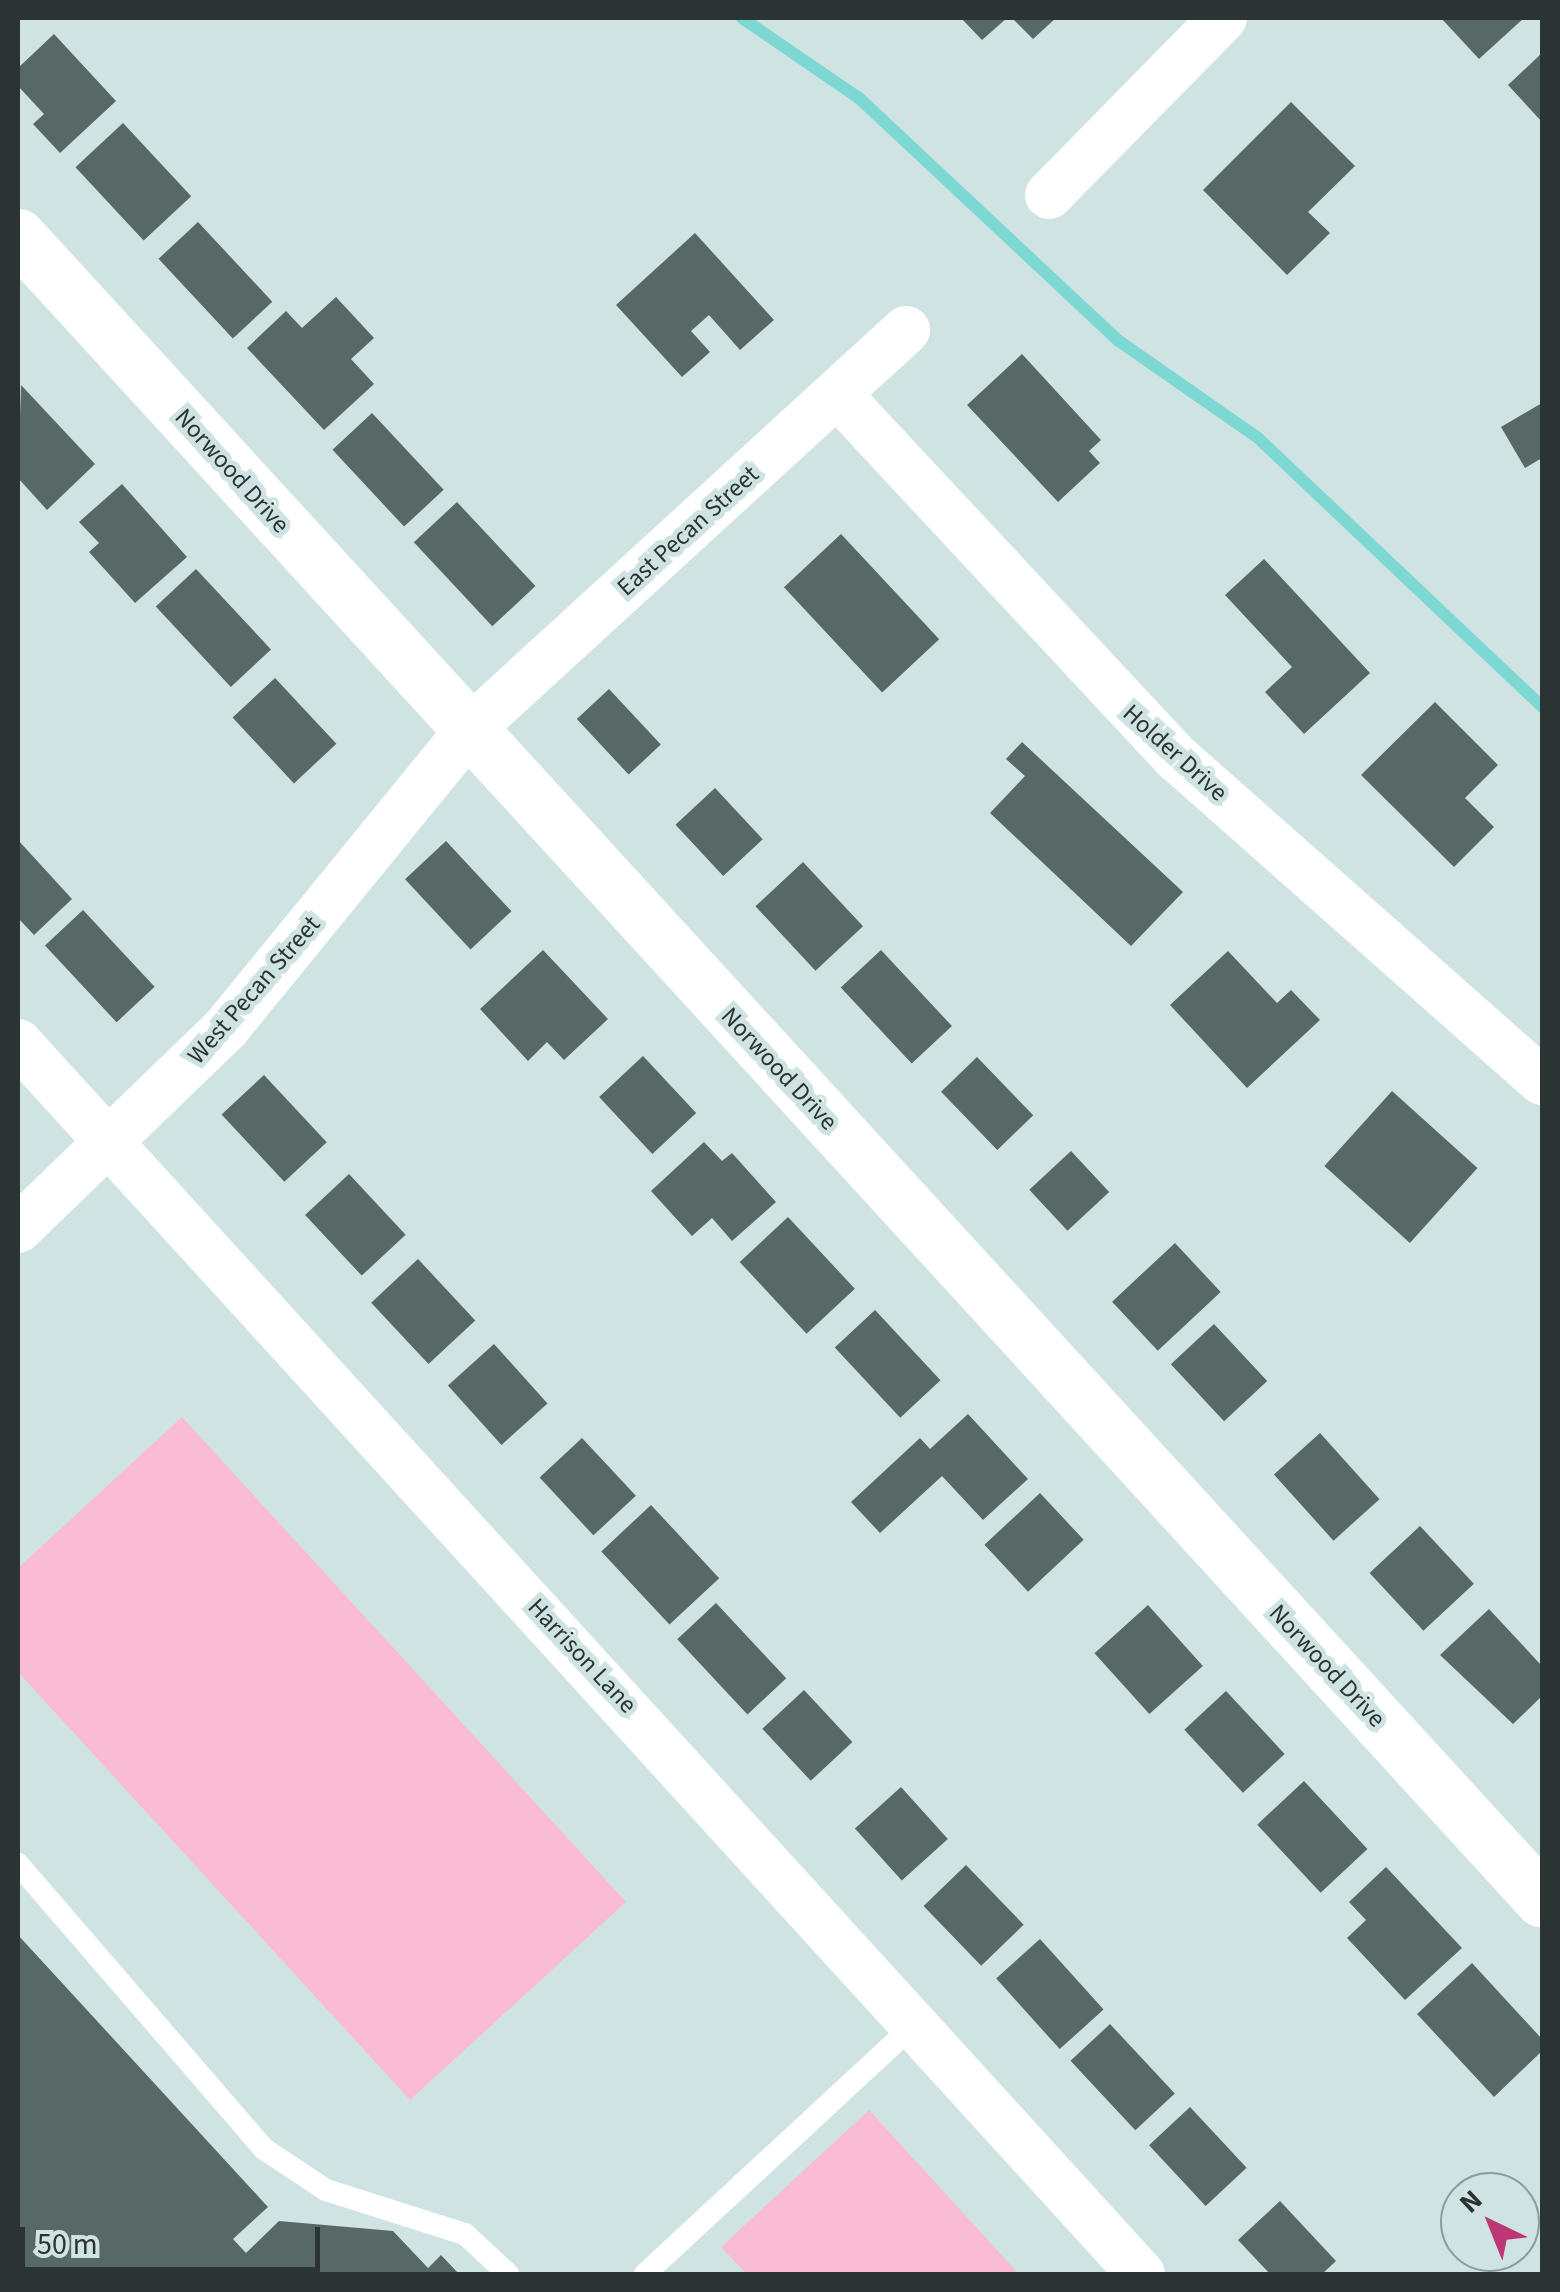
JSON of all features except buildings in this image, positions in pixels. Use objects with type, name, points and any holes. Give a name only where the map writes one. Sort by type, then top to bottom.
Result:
[{"type":"street","points":[[1049,195],[1223,18]]},
{"type":"street","name":"Norwood Drive","points":[[18,236],[1542,1900]]},
{"type":"street","name":"East Pecan Street","points":[[468,731],[906,330]]},
{"type":"street","name":"Holder Drive","points":[[838,395],[1166,748],[1542,1081]]},
{"type":"street","name":"West Pecan Street","points":[[18,1228],[110,1145],[226,1028],[468,731]]},
{"type":"street","name":"Harrison Lane","points":[[18,1043],[1141,2274]]},
{"type":"lane","points":[[18,1864],[264,2150],[326,2190],[465,2234],[508,2274]]},
{"type":"lane","points":[[645,2274],[915,2024]]},
{"type":"shaded area","points":[[182,1417],[626,1902],[410,2100],[18,1672],[18,1568]]},
{"type":"shaded area","points":[[869,2110],[1018,2273],[747,2274],[721,2247]]},
{"type":"waterway","points":[[742,18],[859,98],[1119,341],[1258,438],[1542,707]]}]
